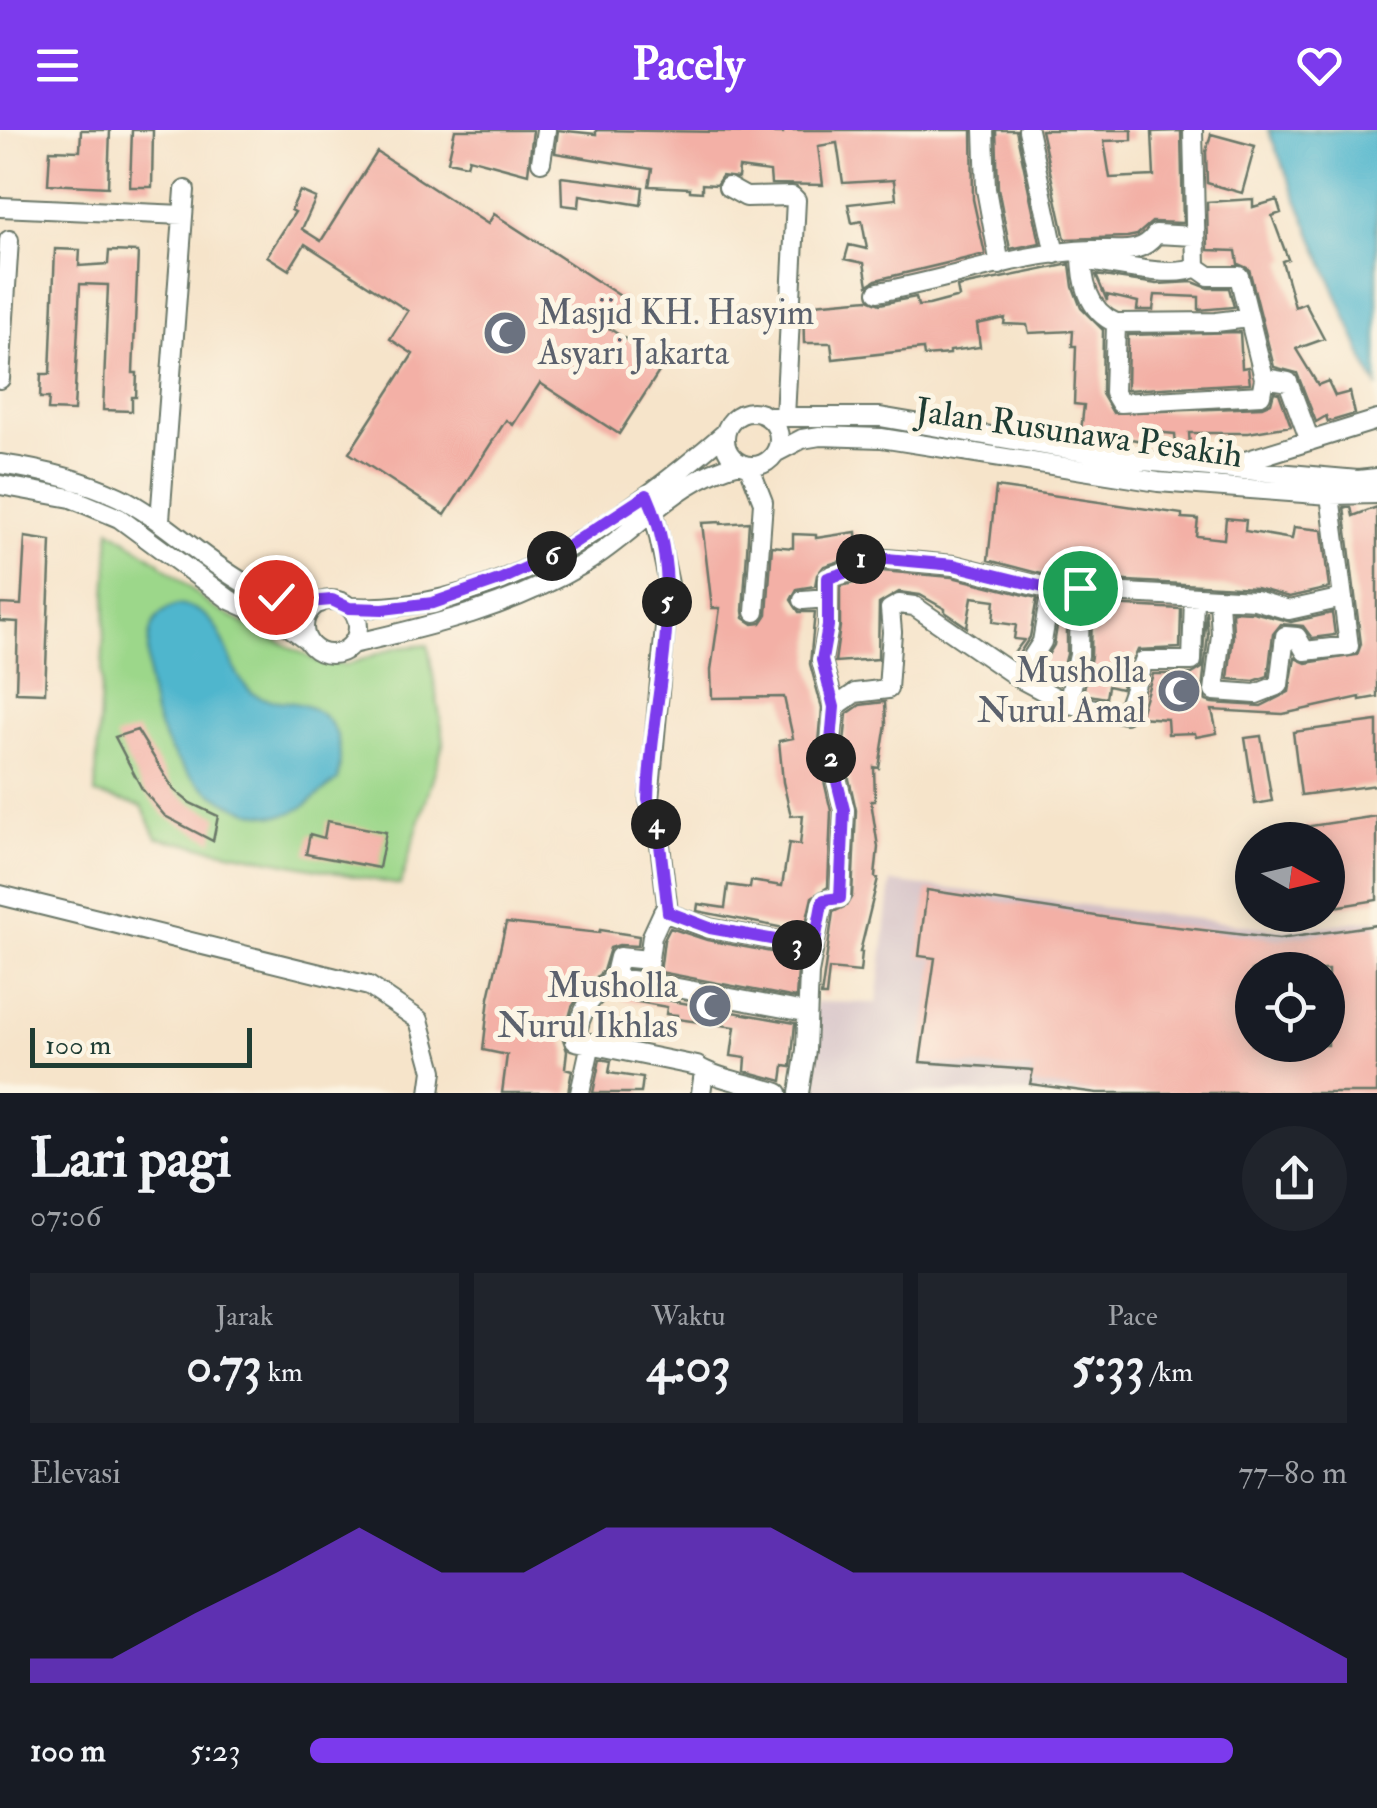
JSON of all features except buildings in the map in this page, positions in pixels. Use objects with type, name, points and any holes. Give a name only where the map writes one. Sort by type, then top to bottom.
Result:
[{"type":"street","points":[[541,162],[546,130]]},
{"type":"street","points":[[984,130],[986,188],[1000,265]]},
{"type":"street","points":[[1028,130],[1054,254]]},
{"type":"street","points":[[1193,130],[1196,267]]},
{"type":"street","points":[[0,464],[75,480],[120,497],[160,520],[240,580],[296,603],[338,601],[349,608],[383,609],[433,603],[502,579],[689,482],[720,468],[764,464],[776,453],[796,200],[792,196],[746,197],[728,187]]},
{"type":"street","points":[[160,520],[185,190]]},
{"type":"street","points":[[0,207],[184,215]]},
{"type":"street","points":[[878,292],[1054,254],[1137,250],[1150,244],[1156,234],[1194,236]]},
{"type":"street","points":[[0,380],[9,240]]},
{"type":"street","points":[[1082,255],[1168,271],[1189,272],[1196,267]]},
{"type":"street","points":[[1082,255],[1083,286],[1104,315],[1116,323],[1249,318]]},
{"type":"street","points":[[1116,323],[1114,392],[1120,403],[1261,395],[1264,378],[1239,276],[1209,276],[1196,267]]},
{"type":"street","points":[[1264,378],[1288,382],[1310,442]]},
{"type":"street","points":[[0,485],[71,498],[119,518],[230,600],[288,626],[316,650],[328,654],[342,652],[352,644],[483,612],[584,563],[726,432],[734,419],[748,412],[777,417]]},
{"type":"street","name":"Jalan Rusunawa Pesakih","points":[[777,417],[898,419],[1132,460],[1358,480],[1377,478]]},
{"type":"street","name":"Jalan Rusunawa Pesakih","points":[[1220,469],[1374,421]]},
{"type":"street","points":[[726,432],[728,452],[744,465],[762,502],[755,612]]},
{"type":"street","name":"Jalan Rusunawa Pesakih","points":[[776,453],[790,444],[820,436],[881,438],[1158,482],[1330,495],[1377,494]]},
{"type":"street","points":[[1219,600],[1221,635],[1214,691],[1256,694],[1279,685],[1284,636],[1298,637],[1305,651],[1349,646],[1330,495]]},
{"type":"street","points":[[651,503],[669,584],[648,800],[658,828],[668,912]]},
{"type":"street","points":[[799,1093],[806,1050],[805,1012],[822,904],[824,900],[840,898],[841,886],[844,810],[830,753],[834,707],[822,660],[828,626],[828,578],[854,570],[864,557],[954,565],[1051,589],[1255,600],[1289,610],[1343,598]]},
{"type":"street","points":[[1068,704],[1079,655],[1080,588]]},
{"type":"street","points":[[1019,678],[1042,642],[1051,589]]},
{"type":"street","points":[[803,600],[827,598]]},
{"type":"street","points":[[834,707],[855,693],[888,690],[892,632],[889,612],[899,604],[914,606],[1019,678],[1068,704],[1125,714],[1144,661],[1192,661],[1194,598]]},
{"type":"street","points":[[307,640],[304,623],[320,603]]},
{"type":"street","points":[[349,608],[358,628],[352,644]]},
{"type":"street","points":[[0,895],[369,986],[419,1020],[433,1071],[430,1093]]},
{"type":"street","points":[[646,982],[658,918],[663,912],[710,928],[814,947]]},
{"type":"street","points":[[648,960],[619,957],[614,978],[587,1001],[574,1040],[696,1066],[704,1072],[778,1093]]},
{"type":"street","points":[[614,978],[805,1012]]},
{"type":"street","points":[[580,1093],[591,1042]]},
{"type":"street","points":[[701,1093],[704,1072]]},
{"type":"shaded area","points":[[891,882],[1235,923],[1235,932],[1345,932],[1345,923],[1377,919],[1377,1093],[802,1093],[816,1002],[877,1003]]},
{"type":"green space","points":[[110,529],[159,562],[212,607],[317,661],[347,665],[394,648],[428,645],[444,741],[400,885],[157,838],[142,806],[95,794]]},
{"type":"water","points":[[1268,130],[1377,131],[1377,385],[1371,376]]},
{"type":"water","points":[[177,605],[207,616],[241,679],[254,694],[309,707],[329,721],[340,753],[338,780],[289,813],[254,813],[210,792],[180,764],[153,709],[148,647],[154,622]]},
{"type":"place","name":"Masjid KH. Hasyim Asyari Jakarta","points":[[505,333]]},
{"type":"place","name":"Musholla Nurul Amal","points":[[1179,691]]},
{"type":"place","name":"Musholla Nurul Ikhlas","points":[[710,1006]]},
{"type":"route","points":[[276,597],[307,604],[332,600],[349,608],[383,609],[433,603],[502,579],[560,552],[647,495],[662,539],[669,584],[648,800],[658,828],[668,912],[710,928],[814,947],[824,900],[840,898],[844,810],[830,753],[834,707],[822,660],[828,626],[828,578],[854,570],[864,557],[954,565],[1051,589],[1080,588]]}]
